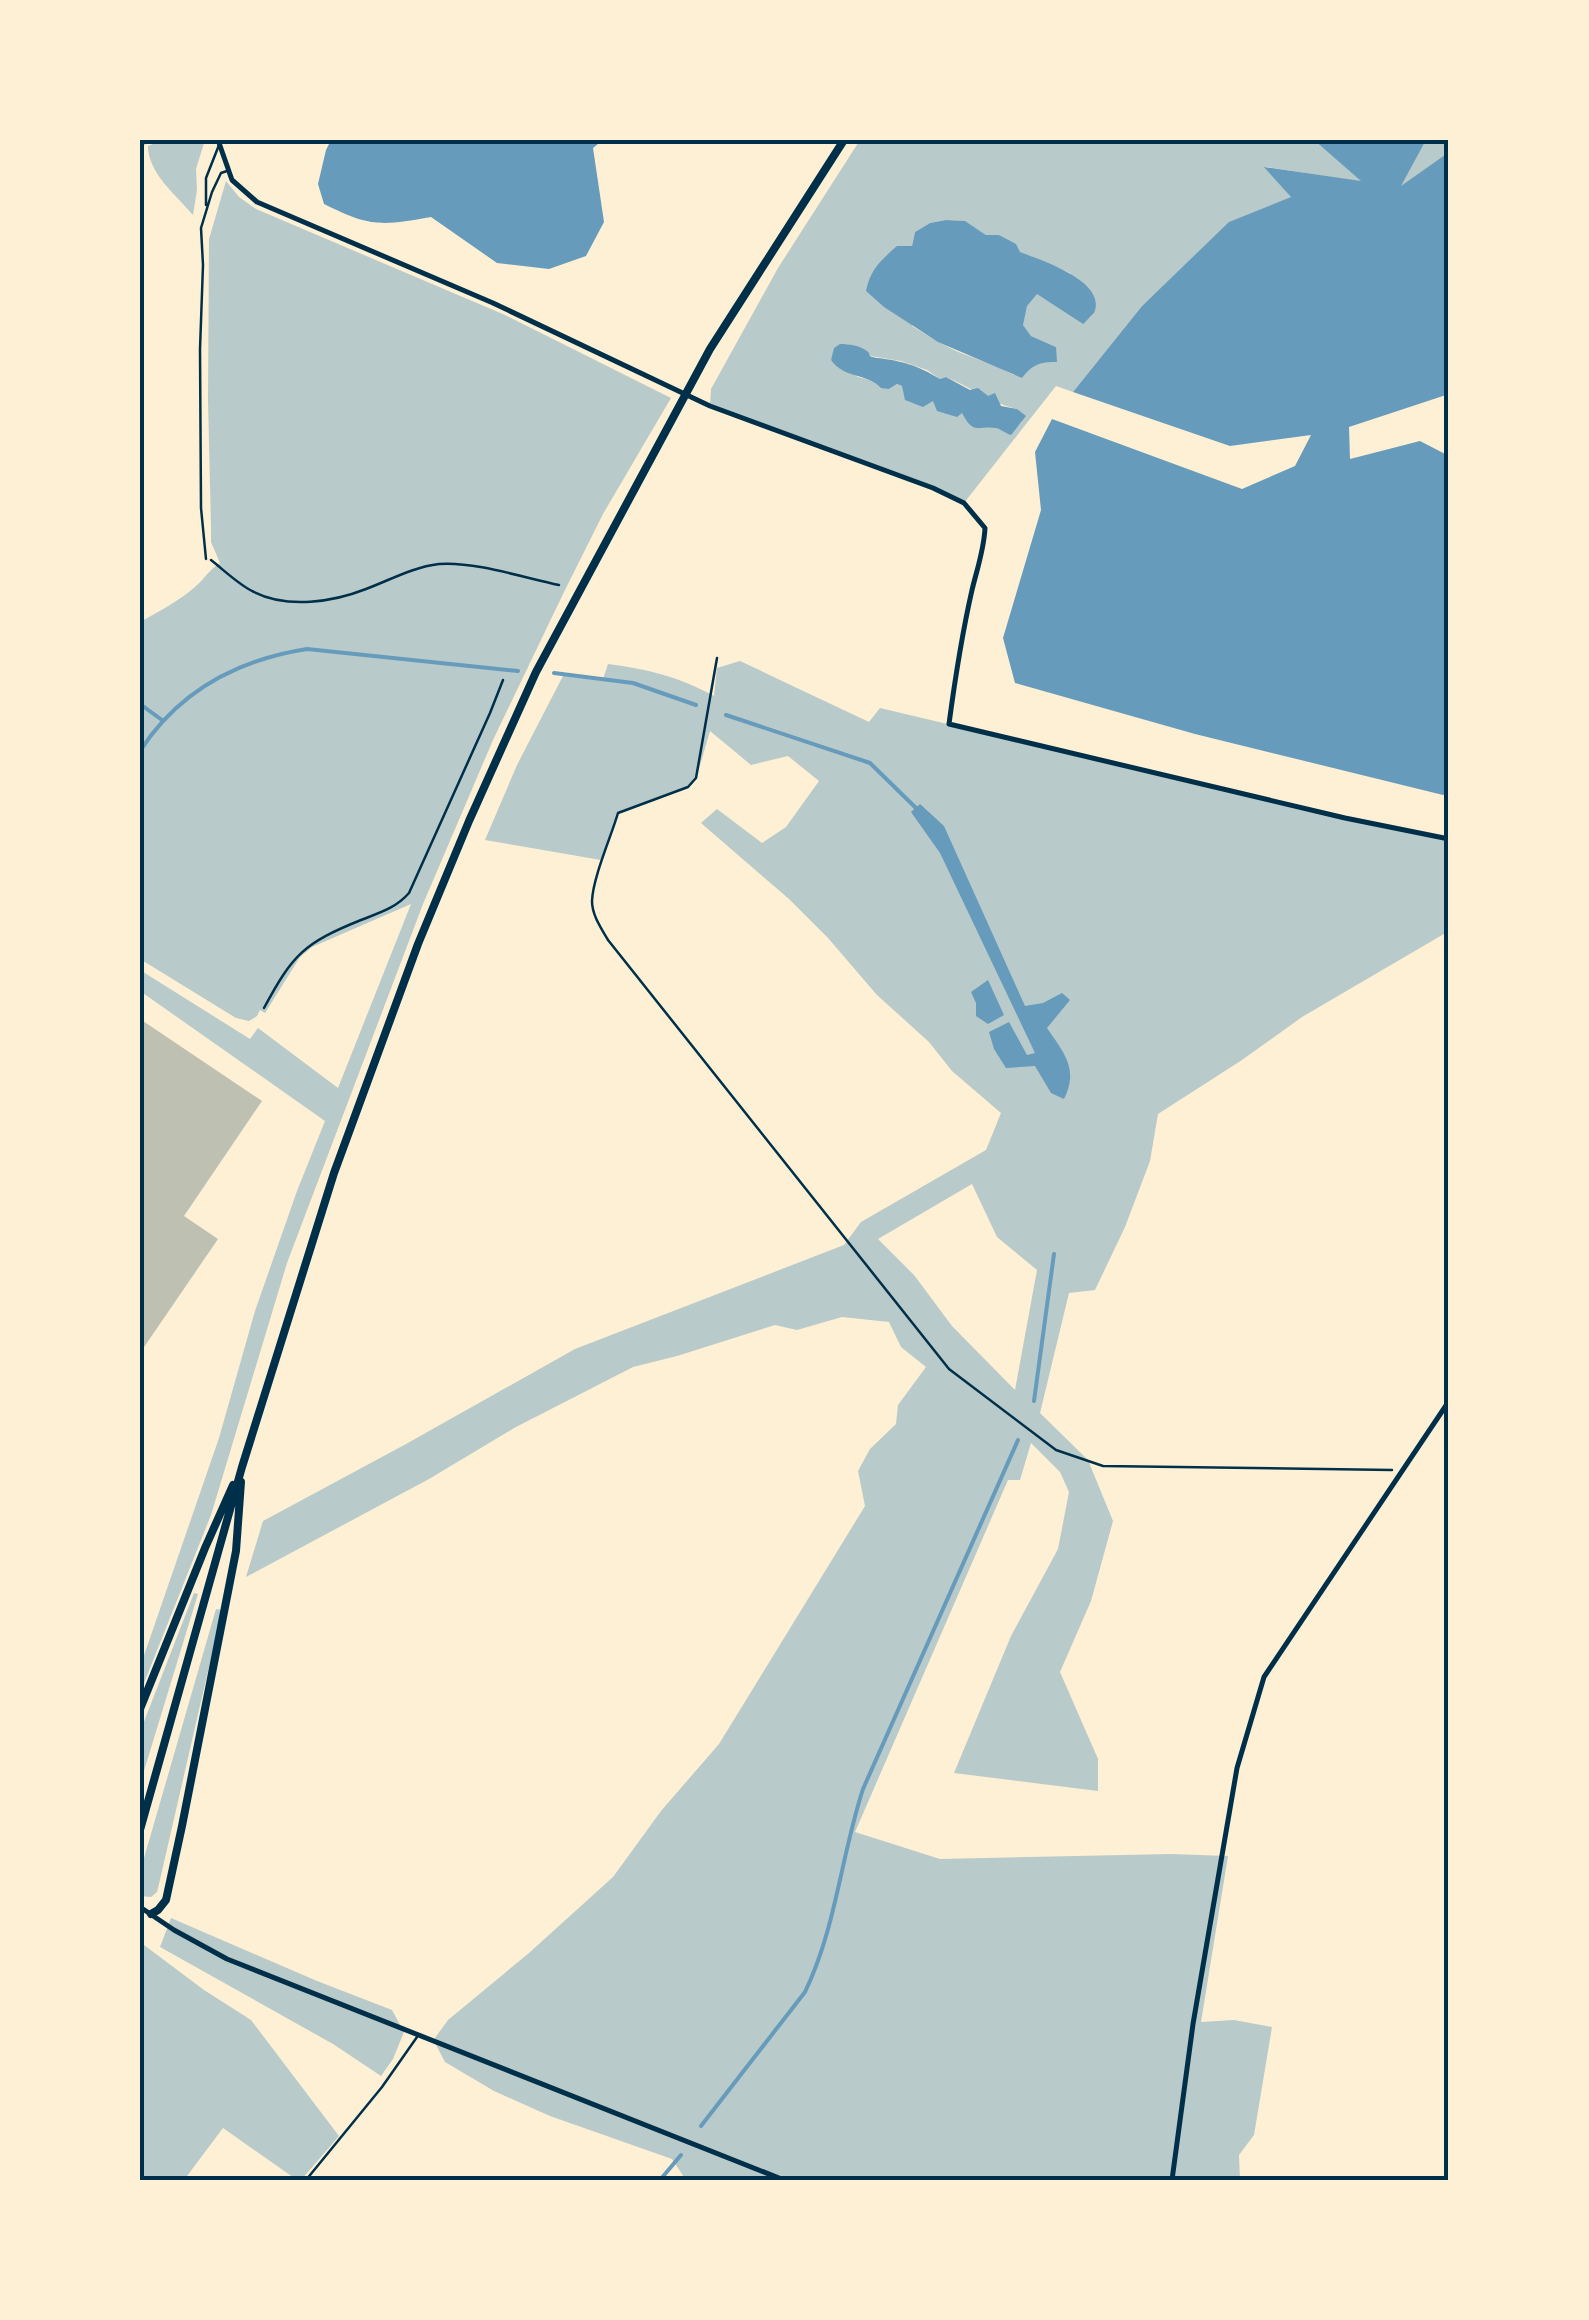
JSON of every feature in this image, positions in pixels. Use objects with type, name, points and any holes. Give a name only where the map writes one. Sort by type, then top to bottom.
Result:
[{"type":"highway","points":[[140,1830],[242,1467],[334,1173],[418,944],[522,701],[710,348],[844,140]]},
{"type":"highway","points":[[140,1709],[210,1534],[242,1467]]},
{"type":"highway","points":[[151,1914],[166,1900],[190,1787],[236,1551],[242,1467]]},
{"type":"street","points":[[219,141],[227,170],[257,202],[494,303],[710,406],[964,503],[985,528],[984,548],[973,586],[948,724],[1449,840]]},
{"type":"street","points":[[1172,2180],[1193,2024],[1237,1768],[1264,1677],[1449,1401]]},
{"type":"street","points":[[140,1907],[228,1959],[784,2180]]},
{"type":"lane","points":[[206,206],[206,178],[219,141]]},
{"type":"lane","points":[[206,559],[201,508],[201,228],[206,206],[221,174],[227,170]]},
{"type":"lane","points":[[306,2180],[418,2036]]},
{"type":"path","points":[[140,144],[156,140]]},
{"type":"path","points":[[206,559],[252,592],[281,601],[347,596],[441,564],[467,565],[560,585]]},
{"type":"path","points":[[717,658],[696,778],[688,787],[618,812],[596,882],[594,916],[608,940],[949,1368],[1056,1450],[1102,1466],[1404,1469]]},
{"type":"path","points":[[264,1008],[287,967],[303,950],[339,929],[393,907],[409,894],[503,680]]},
{"type":"shaded area","points":[[162,140],[205,140],[196,169],[193,215],[164,183],[149,156],[148,146]]},
{"type":"shaded area","points":[[860,140],[1314,140],[1363,182],[1266,167],[1292,197],[1229,223],[1142,306],[1073,392],[1056,386],[964,503],[710,406],[711,389],[778,268]],"holes":[[[946,220],[964,221],[986,235],[999,235],[1020,252],[1070,273],[1083,324],[1037,293],[1027,305],[1022,324],[1031,336],[1056,347],[1056,362],[1039,362],[1014,375],[954,350],[912,326],[915,232]],[[847,344],[871,356],[901,361],[940,379],[955,381],[1017,409],[1022,422],[1012,431],[999,428],[897,384],[889,389],[858,377],[831,360]]]},
{"type":"shaded area","points":[[1426,140],[1449,140],[1449,152],[1399,188]]},
{"type":"shaded area","points":[[226,181],[256,209],[505,315],[671,398],[603,514],[564,592],[493,740],[423,904],[287,1263],[211,1515],[140,1693],[140,1667],[219,1438],[255,1311],[325,1121],[140,991],[140,970],[250,1039],[258,1028],[338,1088],[411,904],[312,947],[300,957],[265,1013],[260,1010],[249,1021],[236,1018],[140,959],[140,622],[183,596],[220,563],[211,542],[209,239]]},
{"type":"shaded area","points":[[740,661],[869,722],[880,708],[1449,839],[1449,931],[1302,1017],[1158,1114],[1150,1161],[1095,1290],[1069,1293],[1040,1413],[1088,1460],[1113,1521],[1091,1601],[1060,1672],[1098,1759],[1098,1791],[954,1773],[1011,1636],[1058,1549],[1069,1492],[1060,1472],[1031,1443],[1020,1480],[1008,1480],[855,1832],[940,1859],[1228,1856],[1201,2022],[1234,2020],[1272,2027],[1254,2135],[1239,2155],[1240,2180],[686,2180],[672,2159],[550,2116],[494,2091],[445,2062],[432,2042],[448,2020],[613,1877],[661,1811],[719,1744],[865,1506],[858,1471],[870,1449],[896,1424],[898,1405],[926,1367],[901,1347],[889,1322],[842,1317],[797,1330],[775,1325],[633,1367],[516,1427],[429,1479],[246,1577],[263,1521],[575,1349],[844,1245],[861,1222],[986,1150],[1001,1113],[952,1071],[929,1042],[877,995],[789,899],[701,823],[717,809],[762,843],[786,827],[819,781],[788,756],[751,765],[710,731],[696,779],[688,787],[618,813],[601,860],[485,840],[517,765],[564,674],[603,679],[608,664],[622,666],[676,679],[714,696],[717,668]],"holes":[[[972,1184],[997,1237],[1037,1270],[1015,1390],[952,1326],[914,1275],[878,1239]]]},
{"type":"shaded area","points":[[194,1593],[198,1594],[140,1784],[140,1732]]},
{"type":"shaded area","points":[[216,1609],[222,1610],[157,1892],[151,1897],[140,1896],[140,1872]]},
{"type":"shaded area","points":[[171,1918],[392,2010],[404,2032],[393,2059],[381,2076],[333,2044],[160,1947]]},
{"type":"shaded area","points":[[140,1942],[251,2020],[339,2136],[301,2180],[223,2128],[184,2180],[140,2180]]},
{"type":"water","points":[[331,140],[603,140],[593,148],[604,222],[586,256],[549,269],[497,263],[431,217],[376,223],[324,204],[318,184]]},
{"type":"water","points":[[1314,140],[1426,140],[1401,186],[1449,152],[1449,394],[1349,427],[1350,459],[1420,441],[1449,456],[1449,792],[1443,795],[1195,734],[1015,683],[1003,638],[1041,510],[1035,452],[1052,419],[1242,489],[1295,466],[1311,435],[1230,446],[1073,392],[1142,306],[1229,222],[1291,197],[1264,167],[1361,181]]},
{"type":"water","points":[[946,220],[965,221],[986,235],[999,235],[1016,244],[1020,252],[1070,274],[1091,291],[1096,302],[1094,313],[1083,324],[1037,294],[1027,306],[1023,325],[1031,336],[1056,347],[1057,362],[1037,365],[1022,378],[938,342],[866,291],[873,271],[891,251],[897,246],[912,246],[915,232]]},
{"type":"water","points":[[840,344],[861,348],[871,357],[909,364],[940,379],[946,377],[970,390],[978,388],[988,396],[995,393],[1001,406],[1017,409],[1026,416],[1011,435],[996,428],[973,427],[962,413],[957,417],[937,411],[933,401],[923,407],[905,400],[902,386],[881,388],[842,370],[831,360],[834,348]]},
{"type":"water","points":[[920,804],[944,826],[1025,1006],[1043,1003],[1062,993],[1070,1000],[1047,1028],[1070,1070],[1064,1099],[1051,1093],[1035,1066],[1006,1068],[994,1049],[989,1032],[1009,1022],[1027,1055],[1035,1053],[940,853],[911,812]]},
{"type":"water","points":[[988,980],[1004,1015],[988,1024],[976,1016],[971,992]]},
{"type":"building","points":[[140,1019],[262,1101],[184,1216],[218,1239],[140,1353]]},
{"type":"waterway","points":[[140,751],[173,711],[192,695],[234,670],[281,654],[307,649],[518,671]]},
{"type":"waterway","points":[[554,673],[633,683],[696,705]]},
{"type":"waterway","points":[[140,704],[162,720]]},
{"type":"waterway","points":[[726,715],[870,763],[916,808]]},
{"type":"waterway","points":[[1034,1401],[1054,1254]]},
{"type":"waterway","points":[[701,2126],[805,1992],[824,1943],[863,1789],[1018,1440]]},
{"type":"waterway","points":[[660,2180],[681,2155]]}]
